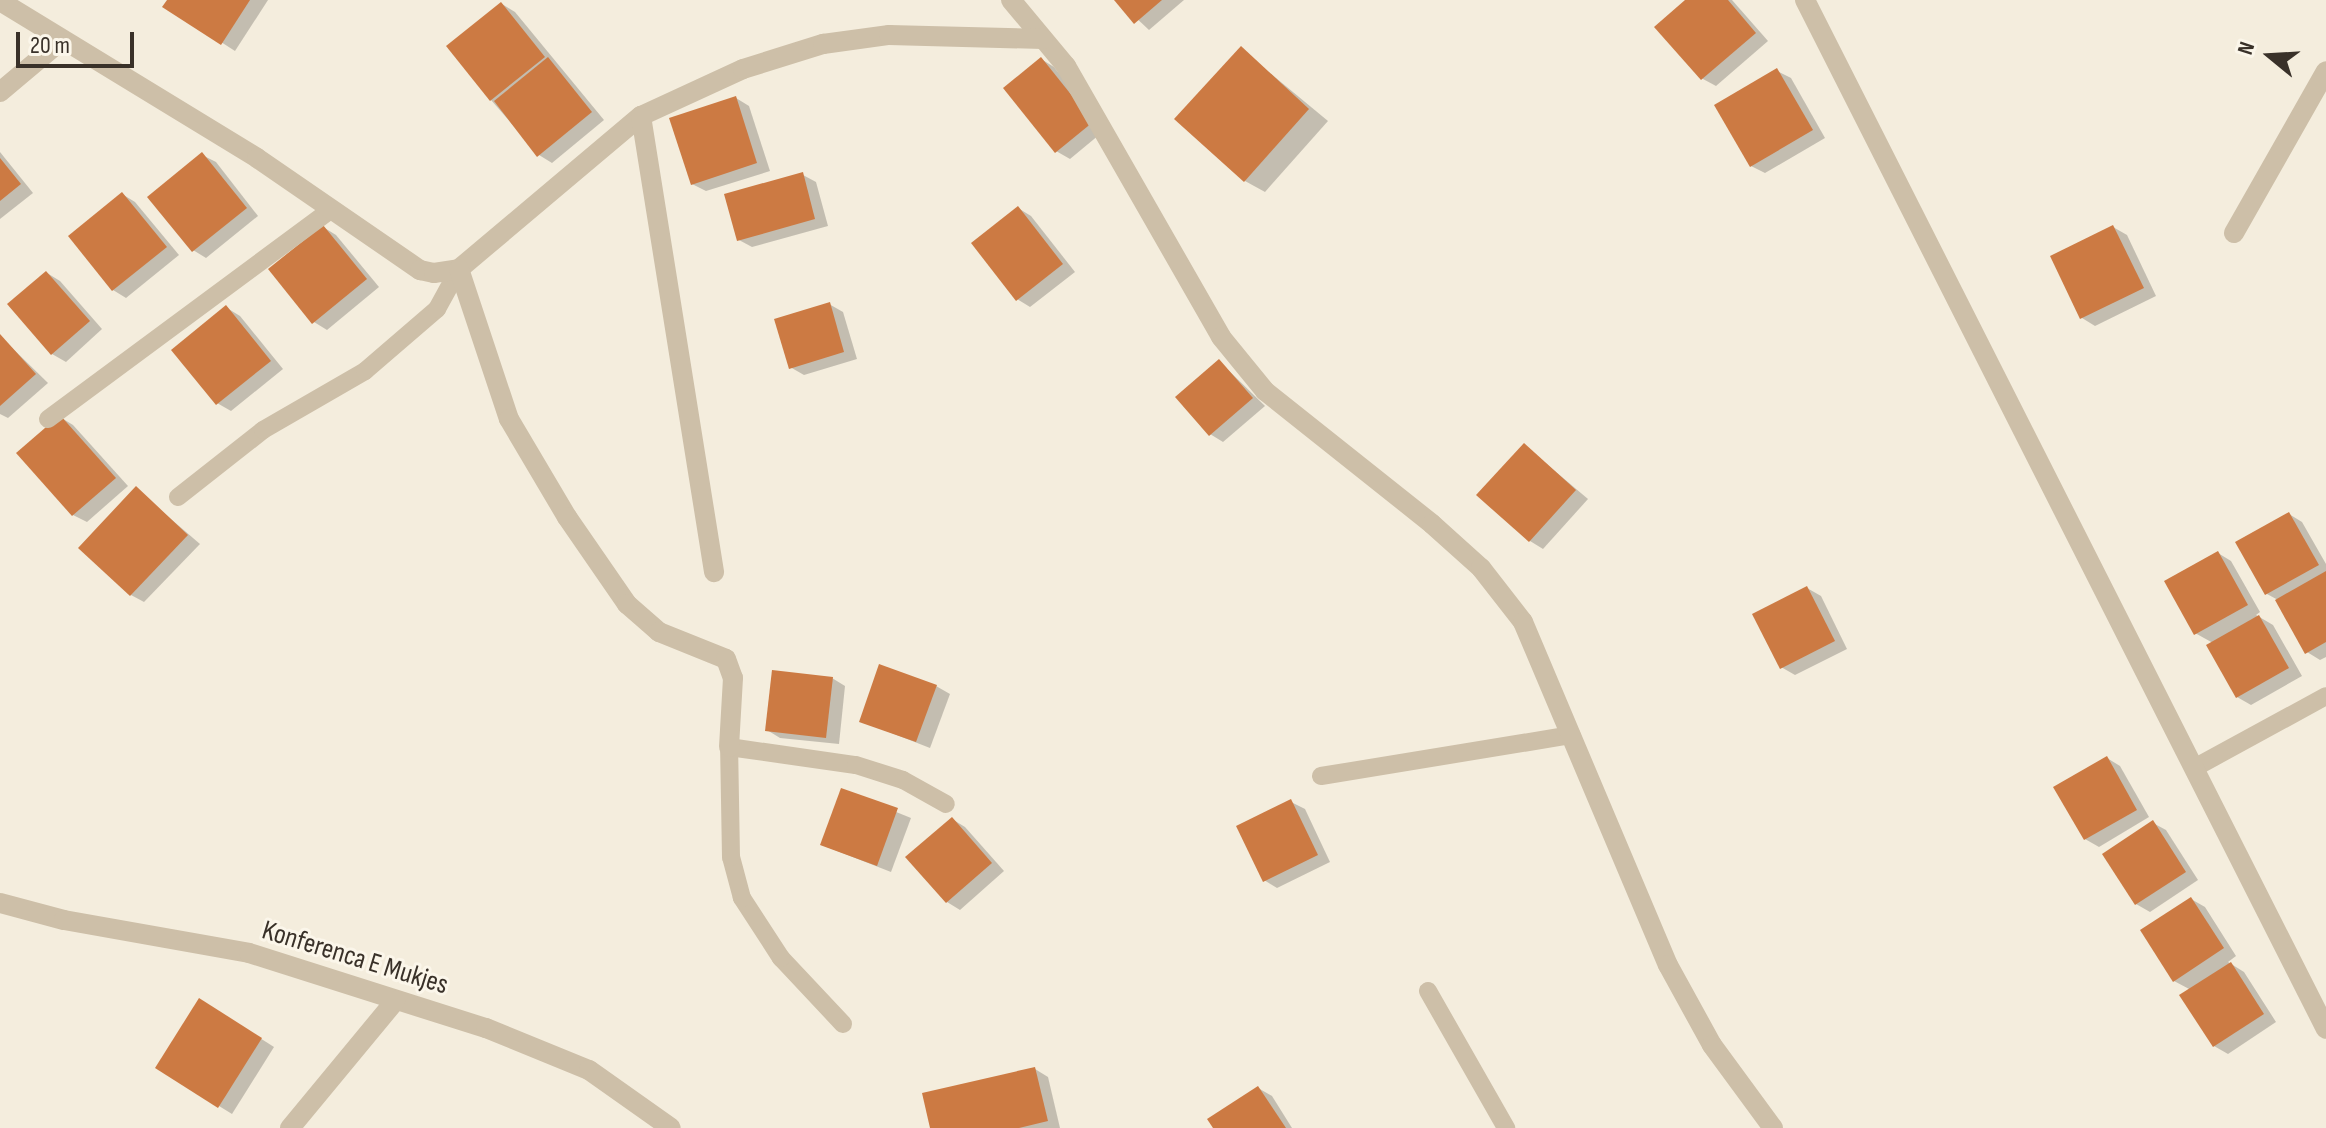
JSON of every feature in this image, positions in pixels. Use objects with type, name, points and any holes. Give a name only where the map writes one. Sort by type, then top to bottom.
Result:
[{"type":"street","points":[[1011,0],[1066,66],[1221,337],[1288,412],[1365,469],[1481,568],[1523,622],[1668,965],[1712,1045],[1773,1128]]},
{"type":"street","points":[[1805,0],[2326,1029]]},
{"type":"street","points":[[0,1],[332,209],[420,270],[459,269],[641,116],[689,90],[823,44],[917,34],[1043,39]]},
{"type":"street","points":[[0,92],[62,40]]},
{"type":"street","points":[[2234,233],[2326,71]]},
{"type":"street","points":[[641,116],[714,572]]},
{"type":"street","points":[[459,269],[509,419],[567,517],[627,604],[659,632],[726,659],[733,678],[729,747]]},
{"type":"street","name":"Konferenca E Mukjes","points":[[0,903],[64,920],[249,953],[486,1028],[589,1070],[671,1128]]},
{"type":"street","points":[[290,1128],[395,1001]]},
{"type":"lane","points":[[48,419],[332,209]]},
{"type":"lane","points":[[178,497],[263,430],[365,371],[437,309],[459,269]]},
{"type":"lane","points":[[2196,767],[2326,696]]},
{"type":"lane","points":[[1321,776],[1572,735]]},
{"type":"lane","points":[[843,1024],[781,958],[742,898],[731,857],[729,747],[856,765],[903,780],[946,804]]},
{"type":"lane","points":[[1428,991],[1506,1128]]},
{"type":"building","points":[[167,0],[250,0],[221,45],[162,7]]},
{"type":"building","points":[[1114,0],[1162,0],[1134,24]]},
{"type":"building","points":[[1685,0],[1728,0],[1756,33],[1701,80],[1654,27]]},
{"type":"building","points":[[501,2],[545,57],[490,101],[446,46]]},
{"type":"building","points":[[1241,46],[1309,109],[1244,182],[1174,119]]},
{"type":"building","points":[[548,57],[592,112],[537,157],[494,101]]},
{"type":"building","points":[[1041,57],[1093,122],[1055,153],[1003,88]]},
{"type":"building","points":[[1777,68],[1813,130],[1750,167],[1714,105]]},
{"type":"building","points":[[736,96],[757,163],[691,185],[669,118]]},
{"type":"building","points":[[202,152],[247,208],[192,252],[147,197]]},
{"type":"building","points":[[0,158],[21,184],[0,201]]},
{"type":"building","points":[[803,172],[815,219],[737,241],[724,194]]},
{"type":"building","points":[[122,192],[167,247],[112,291],[68,236]]},
{"type":"building","points":[[1018,206],[1063,264],[1016,301],[971,243]]},
{"type":"building","points":[[323,225],[367,279],[312,324],[268,269]]},
{"type":"building","points":[[2113,225],[2144,288],[2080,319],[2050,256]]},
{"type":"building","points":[[46,271],[90,321],[51,355],[7,304]]},
{"type":"building","points":[[830,302],[844,352],[789,369],[774,319]]},
{"type":"building","points":[[226,305],[271,361],[216,405],[171,350]]},
{"type":"building","points":[[0,334],[36,374],[0,406]]},
{"type":"building","points":[[1219,359],[1253,398],[1209,436],[1175,397]]},
{"type":"building","points":[[60,415],[116,478],[72,516],[16,453]]},
{"type":"building","points":[[1524,443],[1576,490],[1529,542],[1476,495]]},
{"type":"building","points":[[136,486],[188,535],[130,596],[78,548]]},
{"type":"building","points":[[2289,512],[2319,565],[2265,595],[2235,542]]},
{"type":"building","points":[[2218,551],[2248,605],[2194,635],[2164,581]]},
{"type":"building","points":[[2326,571],[2326,642],[2305,654],[2275,600]]},
{"type":"building","points":[[1807,586],[1835,641],[1780,669],[1752,614]]},
{"type":"building","points":[[2259,615],[2289,668],[2236,698],[2206,645]]},
{"type":"building","points":[[879,664],[937,685],[916,742],[859,722]]},
{"type":"building","points":[[772,670],[833,677],[826,738],[765,731]]},
{"type":"building","points":[[2107,756],[2137,810],[2084,840],[2053,787]]},
{"type":"building","points":[[841,788],[898,808],[877,866],[820,845]]},
{"type":"building","points":[[1291,799],[1318,855],[1263,882],[1236,826]]},
{"type":"building","points":[[952,817],[992,863],[946,903],[905,857]]},
{"type":"building","points":[[2153,820],[2186,872],[2135,905],[2102,854]]},
{"type":"building","points":[[2191,897],[2224,948],[2173,982],[2140,930]]},
{"type":"building","points":[[2231,962],[2264,1014],[2213,1047],[2179,995]]},
{"type":"building","points":[[199,998],[262,1038],[218,1108],[155,1068]]},
{"type":"building","points":[[1035,1067],[1048,1121],[1019,1128],[930,1128],[922,1093]]},
{"type":"building","points":[[1258,1086],[1286,1128],[1213,1128],[1207,1119]]}]
